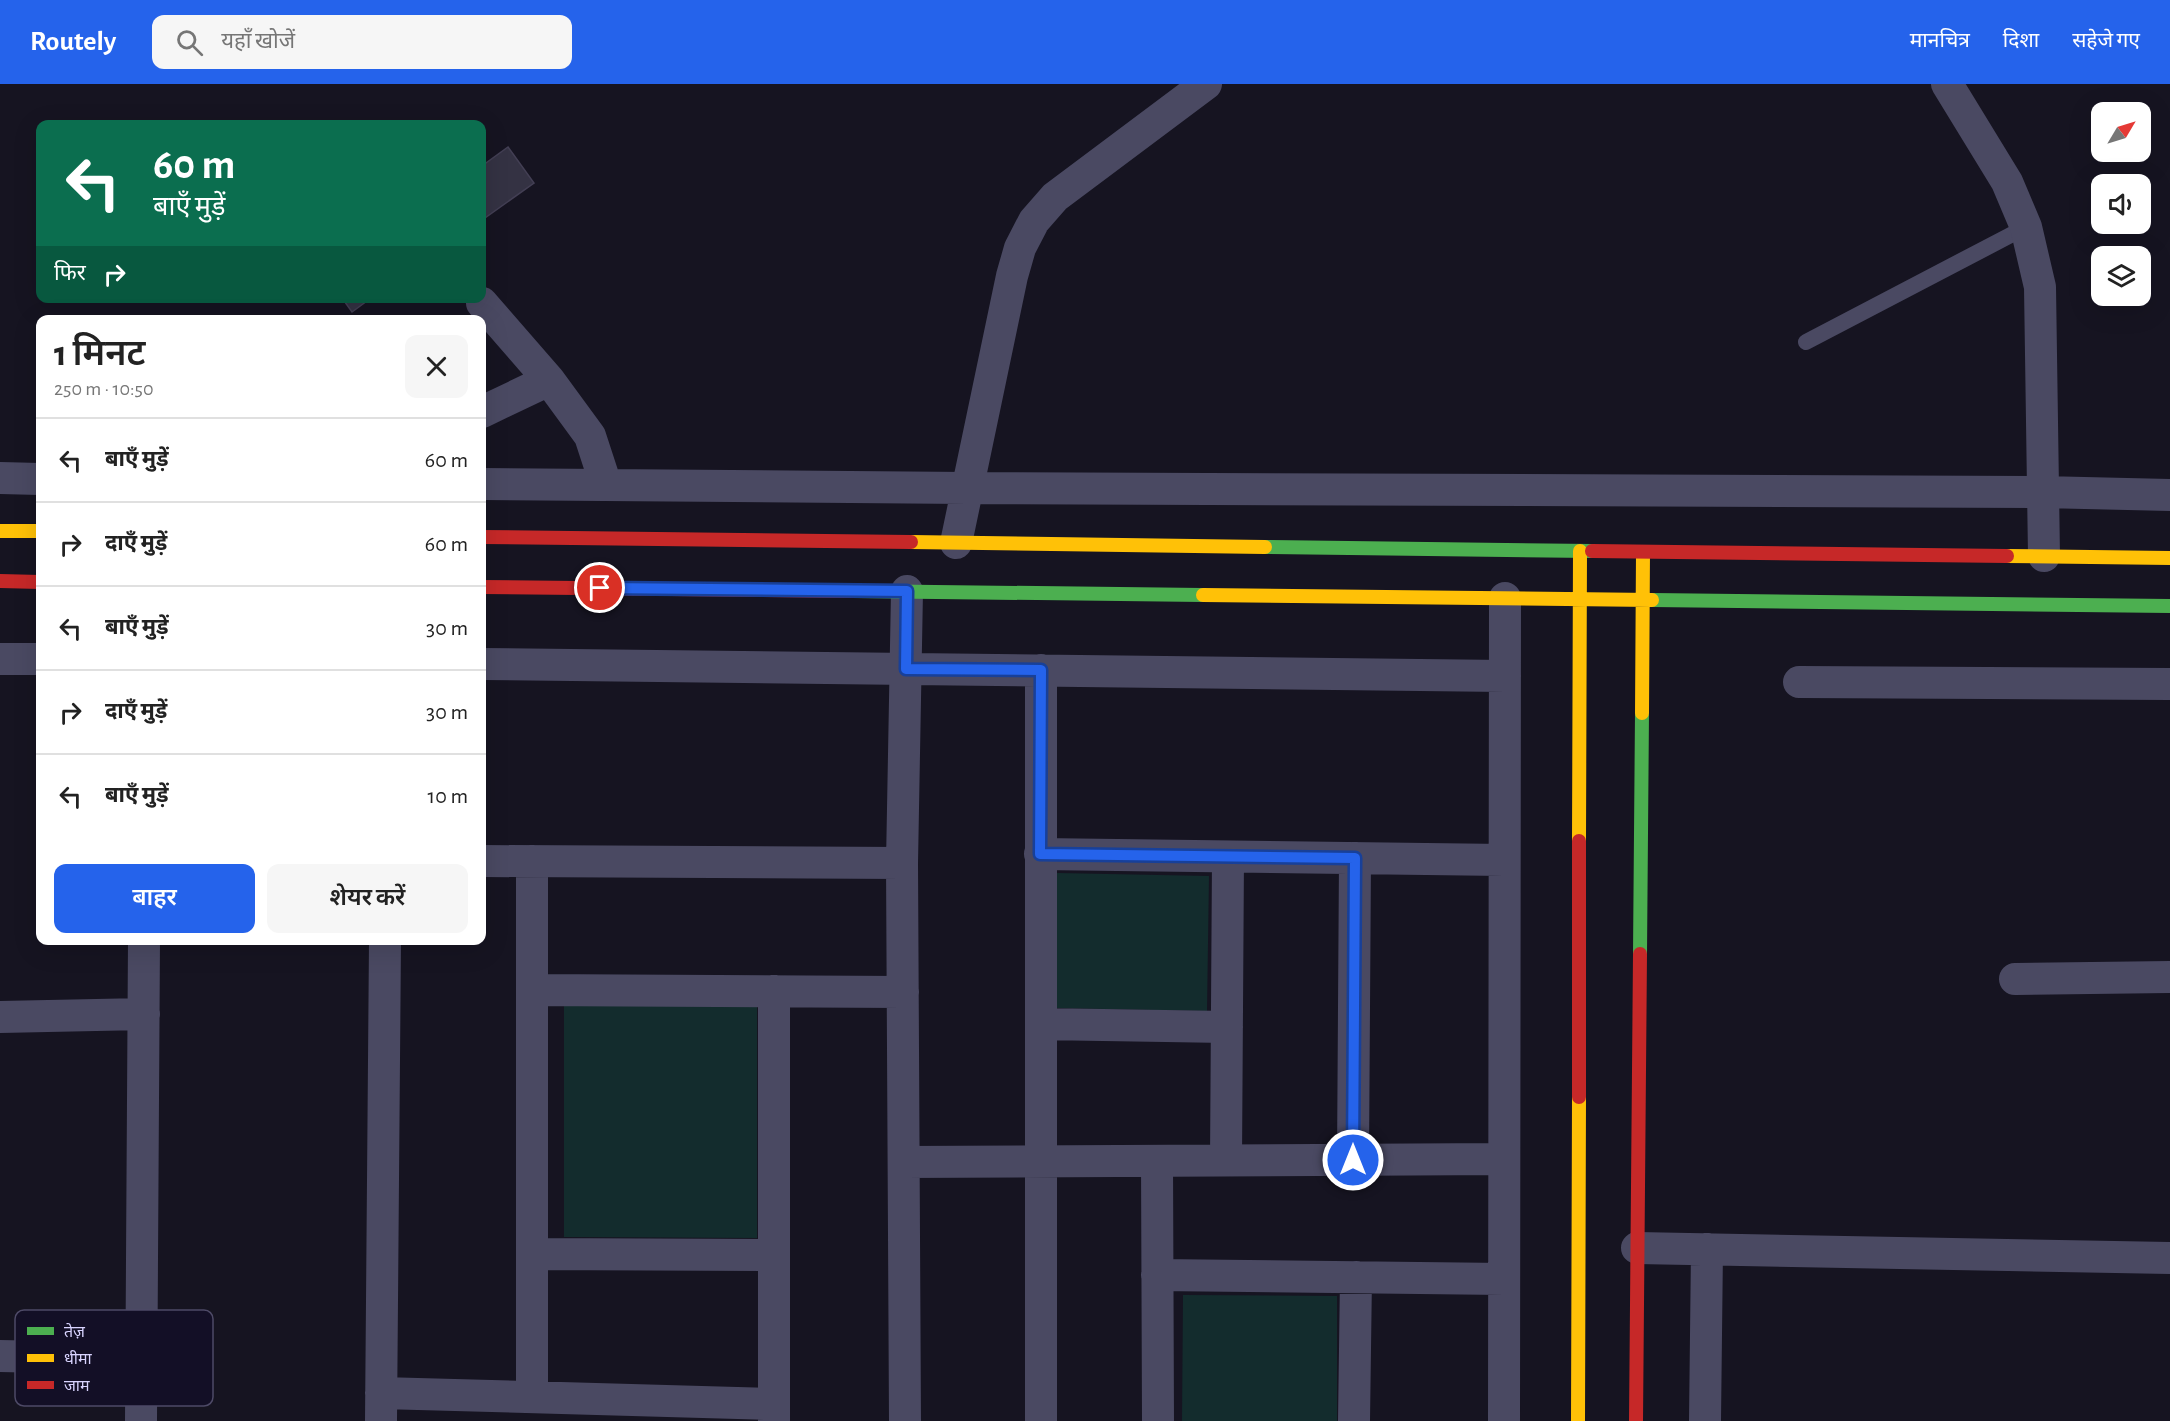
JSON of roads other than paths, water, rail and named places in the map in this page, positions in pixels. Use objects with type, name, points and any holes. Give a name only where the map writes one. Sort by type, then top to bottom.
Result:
[{"type":"street","points":[[956,543],[1012,276],[1020,248],[1034,221],[1055,197],[1206,84]]},
{"type":"street","points":[[1947,84],[2007,182],[2026,227],[2040,287],[2044,556]]},
{"type":"street","points":[[482,303],[549,380],[590,436],[606,485]]},
{"type":"street","points":[[486,410],[549,380]]},
{"type":"street","points":[[0,478],[36,479]]},
{"type":"street","points":[[486,484],[2042,492],[2170,495]]},
{"type":"street","points":[[0,531],[36,531]]},
{"type":"street","points":[[486,537],[2170,558]]},
{"type":"street","points":[[1578,1421],[1580,551]]},
{"type":"street","points":[[1635,1421],[1643,552]]},
{"type":"street","points":[[0,581],[36,582]]},
{"type":"street","points":[[486,586],[2170,606]]},
{"type":"street","points":[[905,1421],[902,863],[907,591]]},
{"type":"street","points":[[1503,1421],[1505,598]]},
{"type":"street","points":[[0,659],[36,659]]},
{"type":"street","points":[[486,664],[1505,676]]},
{"type":"street","points":[[1041,670],[1041,1421]]},
{"type":"street","points":[[1799,682],[2170,684]]},
{"type":"street","points":[[1040,854],[1504,860]]},
{"type":"street","points":[[1226,1160],[1228,857]]},
{"type":"street","points":[[1353,1160],[1355,858]]},
{"type":"street","points":[[486,861],[902,863]]},
{"type":"street","points":[[532,861],[532,1397]]},
{"type":"street","points":[[141,1310],[144,945]]},
{"type":"street","points":[[385,945],[381,1407],[532,1397],[774,1412],[774,991]]},
{"type":"street","points":[[2015,978],[2170,977]]},
{"type":"street","points":[[532,990],[903,992]]},
{"type":"street","points":[[0,1017],[144,1014]]},
{"type":"street","points":[[1041,1024],[1227,1027]]},
{"type":"street","points":[[904,1162],[1504,1159]]},
{"type":"street","points":[[1157,1161],[1158,1421]]},
{"type":"street","points":[[1637,1248],[2170,1258]]},
{"type":"street","points":[[1705,1421],[1707,1249]]},
{"type":"street","points":[[532,1254],[774,1255]]},
{"type":"street","points":[[1157,1275],[1504,1279]]},
{"type":"street","points":[[1353,1421],[1356,1277]]},
{"type":"street","points":[[0,1356],[15,1356]]},
{"type":"lane","points":[[1806,342],[2026,227]]}]
